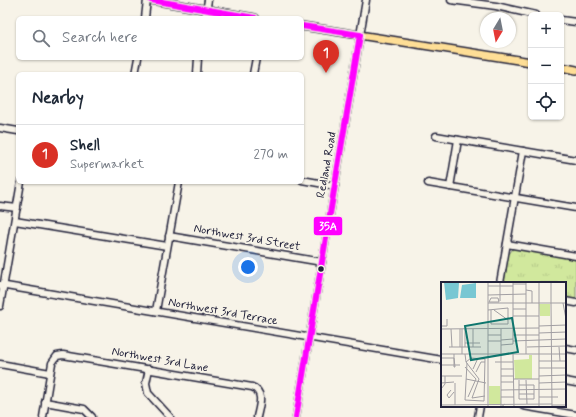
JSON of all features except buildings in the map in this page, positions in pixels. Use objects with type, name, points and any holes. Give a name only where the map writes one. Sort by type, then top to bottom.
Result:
[{"type":"main road","points":[[151,0],[243,16]]},
{"type":"main road","points":[[304,26],[528,62]]},
{"type":"main road","points":[[564,68],[576,70]]},
{"type":"street","points":[[144,16],[147,0]]},
{"type":"street","points":[[204,16],[208,0]]},
{"type":"street","name":"Redland Road","points":[[296,417],[366,0]]},
{"type":"street","points":[[451,0],[497,3],[528,13]]},
{"type":"street","points":[[564,20],[576,22]]},
{"type":"street","points":[[135,72],[138,60]]},
{"type":"street","points":[[196,72],[198,60]]},
{"type":"street","points":[[253,72],[256,60]]},
{"type":"street","points":[[0,128],[16,131]]},
{"type":"street","points":[[436,136],[576,160]]},
{"type":"street","points":[[450,187],[458,140]]},
{"type":"street","points":[[500,282],[523,151]]},
{"type":"street","points":[[304,180],[334,186]]},
{"type":"street","points":[[428,183],[576,208]]},
{"type":"street","points":[[0,306],[2,285],[21,184]]},
{"type":"street","points":[[156,311],[179,184]]},
{"type":"street","points":[[0,206],[17,208]]},
{"type":"street","points":[[15,221],[167,246]]},
{"type":"street","name":"Northwest 3rd Street","points":[[169,236],[322,262]]},
{"type":"street","points":[[507,244],[576,256]]},
{"type":"street","name":"Northwest 3rd Terrace","points":[[2,285],[441,360]]},
{"type":"street","points":[[566,301],[576,303]]},
{"type":"street","points":[[566,348],[576,350]]},
{"type":"street","name":"Northwest 3rd Lane","points":[[50,373],[52,363],[57,356],[63,355],[252,387],[258,391],[260,400],[257,417]]},
{"type":"street","points":[[0,364],[50,373],[43,417]]},
{"type":"street","points":[[149,369],[146,384],[148,393],[170,417]]},
{"type":"street","points":[[566,381],[576,383]]},
{"type":"street","points":[[45,402],[84,409],[92,417]]},
{"type":"street","points":[[478,417],[480,407]]},
{"type":"street","points":[[534,407],[576,415]]},
{"type":"green space","points":[[516,248],[576,258],[576,300],[566,298],[566,282],[504,282],[508,255],[513,249]]},
{"type":"transit line","name":"35A","points":[[151,0],[243,16]]},
{"type":"transit line","name":"35A","points":[[304,26],[360,35]]},
{"type":"transit line","name":"35A","points":[[296,417],[360,35]]},
{"type":"place","name":"Shell","points":[[326,73]]}]
